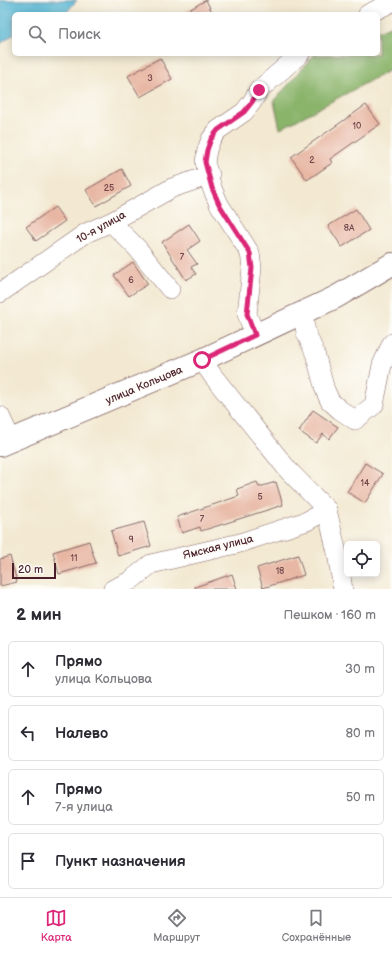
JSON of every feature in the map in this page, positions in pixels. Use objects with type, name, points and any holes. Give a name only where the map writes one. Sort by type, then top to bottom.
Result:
[{"type":"main road","name":"улица Кольцова","points":[[6,442],[202,360],[336,297],[392,264]]},
{"type":"street","points":[[372,12],[392,2]]},
{"type":"street","points":[[255,335],[247,314],[252,268],[250,253],[219,204],[212,188],[210,175],[205,162],[211,139],[218,130],[244,112],[259,90],[298,56]]},
{"type":"street","name":"10-я улица","points":[[0,293],[86,233],[111,222],[172,188],[210,175]]},
{"type":"street","points":[[111,222],[137,248],[170,288]]},
{"type":"street","points":[[303,313],[306,333],[315,353],[330,401],[355,420],[374,405],[382,365],[392,343]]},
{"type":"street","points":[[202,360],[288,470],[327,510],[337,553],[343,589]]},
{"type":"street","points":[[0,416],[6,442]]},
{"type":"street","name":"Ямская улица","points":[[113,589],[130,581],[151,564],[240,543],[307,521],[327,510]]},
{"type":"green space","points":[[392,25],[392,69],[280,129],[274,101],[313,56],[380,56],[380,30]]},
{"type":"water","points":[[77,0],[67,12],[12,12],[12,35],[0,44],[0,1]]},
{"type":"building","points":[[206,0],[212,12],[185,12]]},
{"type":"building","points":[[160,58],[172,79],[140,97],[128,76]]},
{"type":"building","points":[[366,105],[380,124],[330,159],[332,163],[307,180],[291,157]]},
{"type":"building","points":[[122,169],[131,186],[96,206],[86,190]]},
{"type":"building","points":[[55,207],[65,221],[36,241],[26,227]]},
{"type":"building","points":[[356,209],[369,230],[342,247],[328,226]]},
{"type":"building","points":[[189,224],[200,241],[187,250],[197,264],[191,267],[196,274],[186,280],[162,242]]},
{"type":"building","points":[[133,262],[148,284],[129,296],[114,275]]},
{"type":"building","points":[[313,410],[338,427],[329,439],[323,434],[316,443],[299,431]]},
{"type":"building","points":[[365,463],[383,474],[365,503],[347,492]]},
{"type":"building","points":[[257,482],[259,487],[276,482],[283,505],[201,531],[200,527],[182,533],[177,517],[239,496],[237,489]]},
{"type":"building","points":[[144,522],[151,546],[118,556],[111,531]]},
{"type":"building","points":[[89,541],[96,563],[59,574],[53,552]]},
{"type":"building","points":[[298,555],[304,575],[263,588],[257,568]]},
{"type":"building","points":[[10,556],[17,582],[0,586],[0,559]]},
{"type":"building","points":[[232,574],[237,589],[195,589],[195,587]]},
{"type":"route","points":[[202,360],[255,335],[247,314],[252,268],[250,253],[219,204],[212,188],[210,175],[205,162],[211,139],[218,130],[244,112],[259,90]]}]
